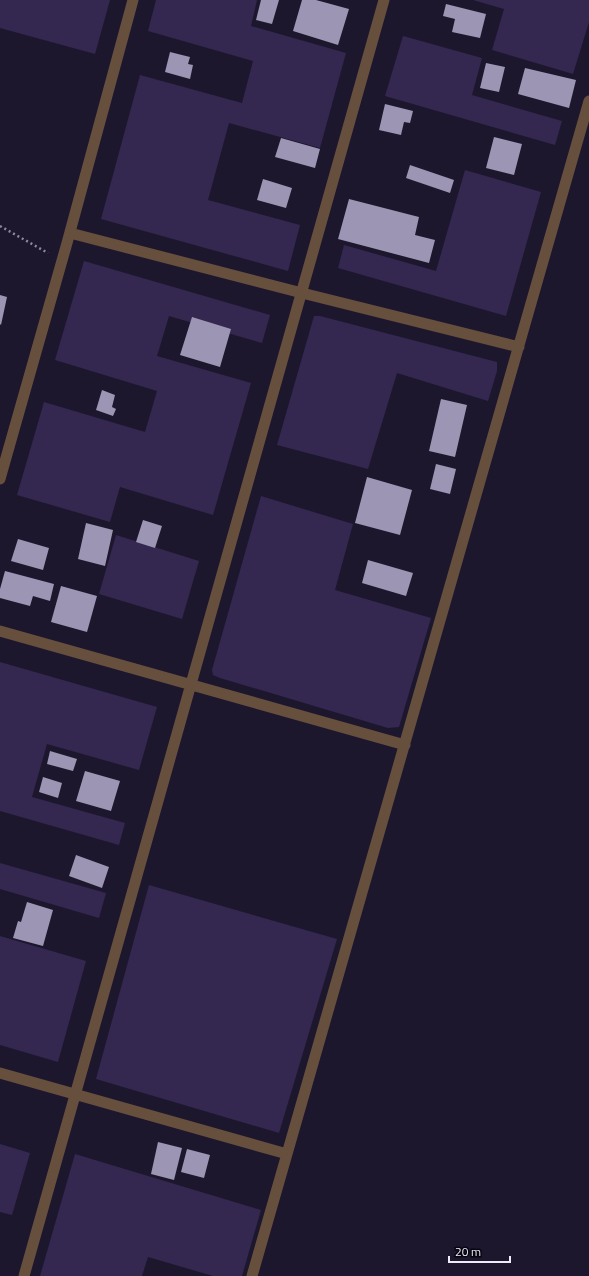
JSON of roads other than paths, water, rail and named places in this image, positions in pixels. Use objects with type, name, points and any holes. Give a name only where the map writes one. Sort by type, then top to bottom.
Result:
[{"type":"street","points":[[0,479],[70,233],[133,0]]},
{"type":"street","points":[[24,1276],[384,0]]},
{"type":"street","points":[[252,1276],[589,101]]},
{"type":"street","points":[[70,233],[519,347]]},
{"type":"street","points":[[0,631],[405,745]]},
{"type":"street","points":[[0,1073],[287,1154]]}]
